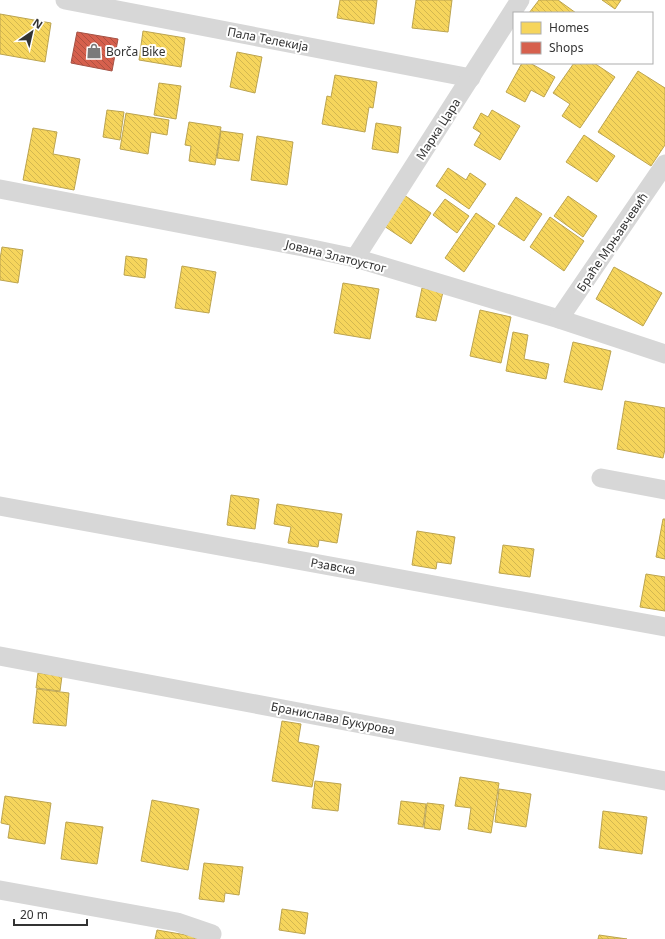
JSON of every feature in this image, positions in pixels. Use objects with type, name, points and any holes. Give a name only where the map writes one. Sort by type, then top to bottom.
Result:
[{"type":"street","name":"Пала Телекија","points":[[65,0],[471,78]]},
{"type":"street","name":"Марка Цара","points":[[355,258],[520,0]]},
{"type":"street","name":"Браће Мрњавчевић","points":[[559,319],[665,164]]},
{"type":"street","name":"Јована Златоустог","points":[[0,189],[355,258],[559,319],[665,354]]},
{"type":"street","points":[[601,478],[665,490]]},
{"type":"street","name":"Рзавска","points":[[0,506],[665,627]]},
{"type":"street","name":"Бранислава Букурова","points":[[0,656],[665,780]]},
{"type":"street","points":[[0,890],[177,922],[212,934]]},
{"type":"building: Homes","points":[[340,0],[377,0],[374,24],[337,18]]},
{"type":"building: Homes","points":[[416,0],[452,0],[448,32],[412,28]]},
{"type":"building: Homes","points":[[539,0],[558,0],[575,12],[530,12]]},
{"type":"building: Homes","points":[[602,0],[621,0],[615,9]]},
{"type":"building: Homes","points":[[0,14],[51,23],[45,62],[0,54]]},
{"type":"building: Homes","points":[[143,31],[185,38],[181,67],[139,60]]},
{"type":"building: Homes","points":[[237,52],[262,57],[255,93],[230,87]]},
{"type":"building: Homes","points":[[521,64],[532,64],[555,77],[544,97],[531,90],[525,102],[506,92]]},
{"type":"building: Homes","points":[[573,64],[596,64],[615,77],[580,128],[562,116],[570,104],[553,93]]},
{"type":"building: Homes","points":[[638,71],[665,88],[665,145],[651,166],[598,132]]},
{"type":"building: Homes","points":[[335,75],[377,82],[373,108],[369,107],[365,132],[322,124],[327,96],[331,97]]},
{"type":"building: Homes","points":[[159,83],[181,86],[176,119],[154,115]]},
{"type":"building: Homes","points":[[107,110],[124,112],[120,140],[103,137]]},
{"type":"building: Homes","points":[[492,110],[520,126],[500,160],[474,145],[481,133],[473,128],[481,113],[488,117]]},
{"type":"building: Homes","points":[[126,113],[169,120],[167,135],[151,132],[148,154],[120,149]]},
{"type":"building: Homes","points":[[189,122],[221,127],[215,165],[189,161],[191,146],[185,145]]},
{"type":"building: Homes","points":[[376,123],[401,127],[398,153],[372,149]]},
{"type":"building: Homes","points":[[33,128],[57,132],[53,154],[80,159],[74,190],[23,180]]},
{"type":"building: Homes","points":[[221,131],[243,134],[239,161],[217,158]]},
{"type":"building: Homes","points":[[584,135],[615,156],[597,182],[566,162]]},
{"type":"building: Homes","points":[[257,136],[293,142],[287,185],[251,180]]},
{"type":"building: Homes","points":[[448,168],[466,180],[470,173],[486,184],[469,209],[436,186]]},
{"type":"building: Homes","points":[[404,195],[431,213],[411,244],[384,226]]},
{"type":"building: Homes","points":[[568,196],[597,216],[583,237],[554,216]]},
{"type":"building: Homes","points":[[516,197],[542,214],[524,241],[498,224]]},
{"type":"building: Homes","points":[[445,199],[469,216],[457,233],[433,215]]},
{"type":"building: Homes","points":[[476,213],[495,226],[464,272],[445,258]]},
{"type":"building: Homes","points":[[550,217],[584,241],[564,271],[530,247]]},
{"type":"building: Homes","points":[[2,247],[23,250],[18,283],[0,280],[0,259]]},
{"type":"building: Homes","points":[[126,256],[147,259],[145,278],[124,275]]},
{"type":"building: Homes","points":[[182,266],[216,272],[209,313],[175,308]]},
{"type":"building: Homes","points":[[614,267],[662,293],[643,326],[596,299]]},
{"type":"building: Homes","points":[[343,283],[379,289],[370,339],[334,333]]},
{"type":"building: Homes","points":[[422,288],[443,292],[436,321],[416,317]]},
{"type":"building: Homes","points":[[480,310],[511,317],[501,363],[470,356]]},
{"type":"building: Homes","points":[[513,332],[528,335],[524,359],[549,364],[546,379],[506,371]]},
{"type":"building: Homes","points":[[573,342],[611,351],[602,390],[564,382]]},
{"type":"building: Homes","points":[[625,401],[665,408],[665,449],[663,458],[617,449]]},
{"type":"building: Homes","points":[[231,495],[259,499],[255,529],[227,525]]},
{"type":"building: Homes","points":[[277,504],[342,514],[337,543],[319,540],[318,547],[288,543],[291,527],[274,524]]},
{"type":"building: Homes","points":[[663,519],[665,519],[665,559],[656,557]]},
{"type":"building: Homes","points":[[417,531],[455,537],[451,564],[437,562],[436,569],[412,565]]},
{"type":"building: Homes","points":[[503,545],[534,549],[530,577],[499,573]]},
{"type":"building: Homes","points":[[646,574],[665,577],[665,611],[640,607]]},
{"type":"building: Homes","points":[[38,673],[62,676],[60,691],[36,688]]},
{"type":"building: Homes","points":[[37,689],[69,693],[66,726],[33,723]]},
{"type":"building: Homes","points":[[282,721],[301,724],[298,742],[319,746],[312,787],[272,781]]},
{"type":"building: Homes","points":[[460,777],[499,783],[491,833],[468,829],[471,808],[455,806]]},
{"type":"building: Homes","points":[[315,781],[341,784],[338,811],[312,808]]},
{"type":"building: Homes","points":[[499,789],[531,794],[526,827],[495,822]]},
{"type":"building: Homes","points":[[5,796],[51,803],[45,844],[8,838],[10,825],[1,823]]},
{"type":"building: Homes","points":[[152,800],[199,809],[188,870],[141,861]]},
{"type":"building: Homes","points":[[401,801],[426,804],[423,827],[398,824]]},
{"type":"building: Homes","points":[[427,803],[444,805],[440,830],[424,828]]},
{"type":"building: Homes","points":[[603,811],[647,817],[642,854],[599,848]]},
{"type":"building: Homes","points":[[66,822],[103,827],[97,864],[61,859]]},
{"type":"building: Homes","points":[[204,863],[243,867],[239,895],[225,893],[224,902],[199,899]]},
{"type":"building: Homes","points":[[282,909],[308,913],[305,934],[279,930]]},
{"type":"building: Homes","points":[[157,930],[198,937],[198,939],[155,939]]},
{"type":"building: Homes","points":[[599,935],[627,939],[598,939]]},
{"type":"building: Shops","name":"Borča Bike","points":[[77,32],[118,39],[112,71],[71,63]]},
{"type":"place","name":"Borča Bike","points":[[94,51]]}]
